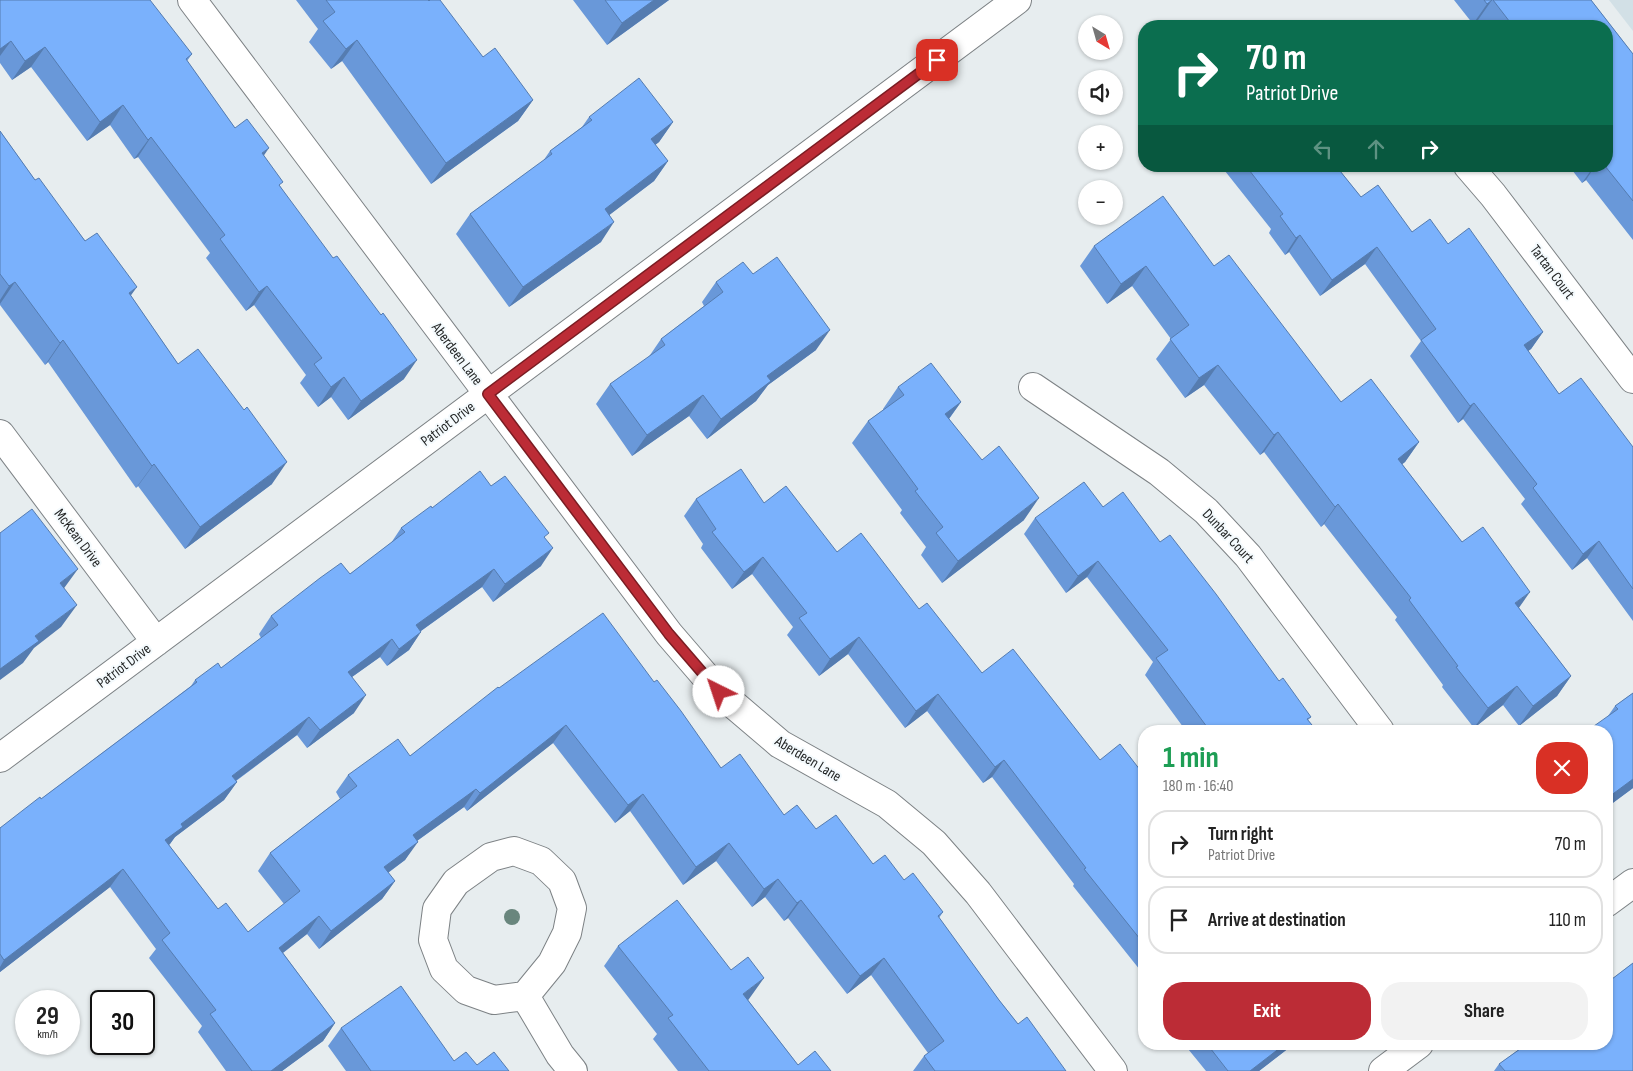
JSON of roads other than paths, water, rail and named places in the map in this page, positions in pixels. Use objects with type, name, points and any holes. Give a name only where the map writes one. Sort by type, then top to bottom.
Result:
[{"type":"street","name":"Aberdeen Lane","points":[[192,0],[669,634],[719,692],[780,744],[887,804],[934,843],[978,893],[1113,1071]]},
{"type":"street","name":"Patriot Drive","points":[[0,758],[1017,0]]},
{"type":"street","name":"Tartan Court","points":[[1473,172],[1493,195],[1633,379]]},
{"type":"street","name":"Dunbar Court","points":[[1033,386],[1159,472],[1206,511],[1248,556],[1375,725]]},
{"type":"street","name":"McKean Drive","points":[[0,434],[156,642]]},
{"type":"street","points":[[514,851],[541,861],[562,881],[572,908],[567,933],[552,963],[525,996],[494,1000],[466,990],[444,969],[433,940],[437,909],[456,882],[491,857],[514,851]]},
{"type":"street","points":[[1613,898],[1633,883]]},
{"type":"street","points":[[525,996],[560,1054],[573,1071]]},
{"type":"street","points":[[1383,1071],[1411,1050]]}]
